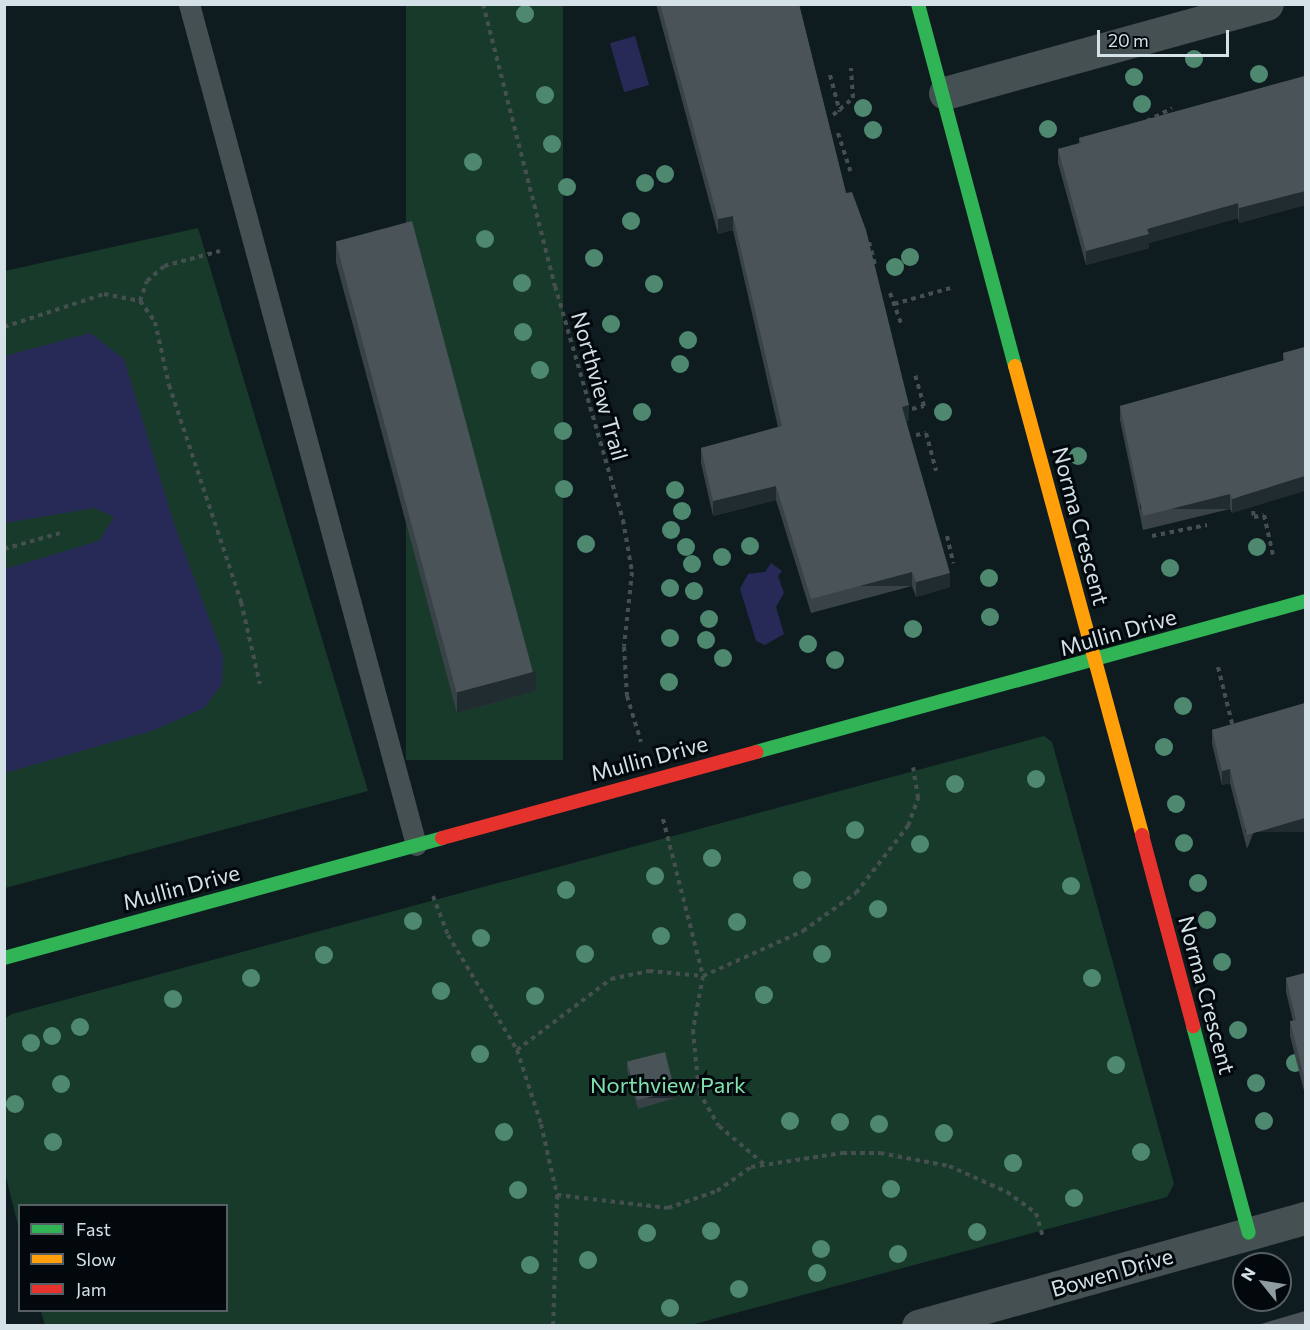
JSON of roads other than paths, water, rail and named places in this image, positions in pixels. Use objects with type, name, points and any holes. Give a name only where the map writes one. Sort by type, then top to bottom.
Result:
[{"type":"street","name":"Norma Crescent","points":[[918,4],[945,93],[1249,1233]]},
{"type":"street","points":[[945,93],[1267,4]]},
{"type":"street","name":"Mullin Drive","points":[[4,958],[652,778],[1095,660],[1305,601]]},
{"type":"street","name":"Bowen Drive","points":[[918,1326],[1305,1218]]},
{"type":"lane","points":[[189,4],[416,845]]},
{"type":"park label","name":"Northview Park","points":[[668,1085]]}]
